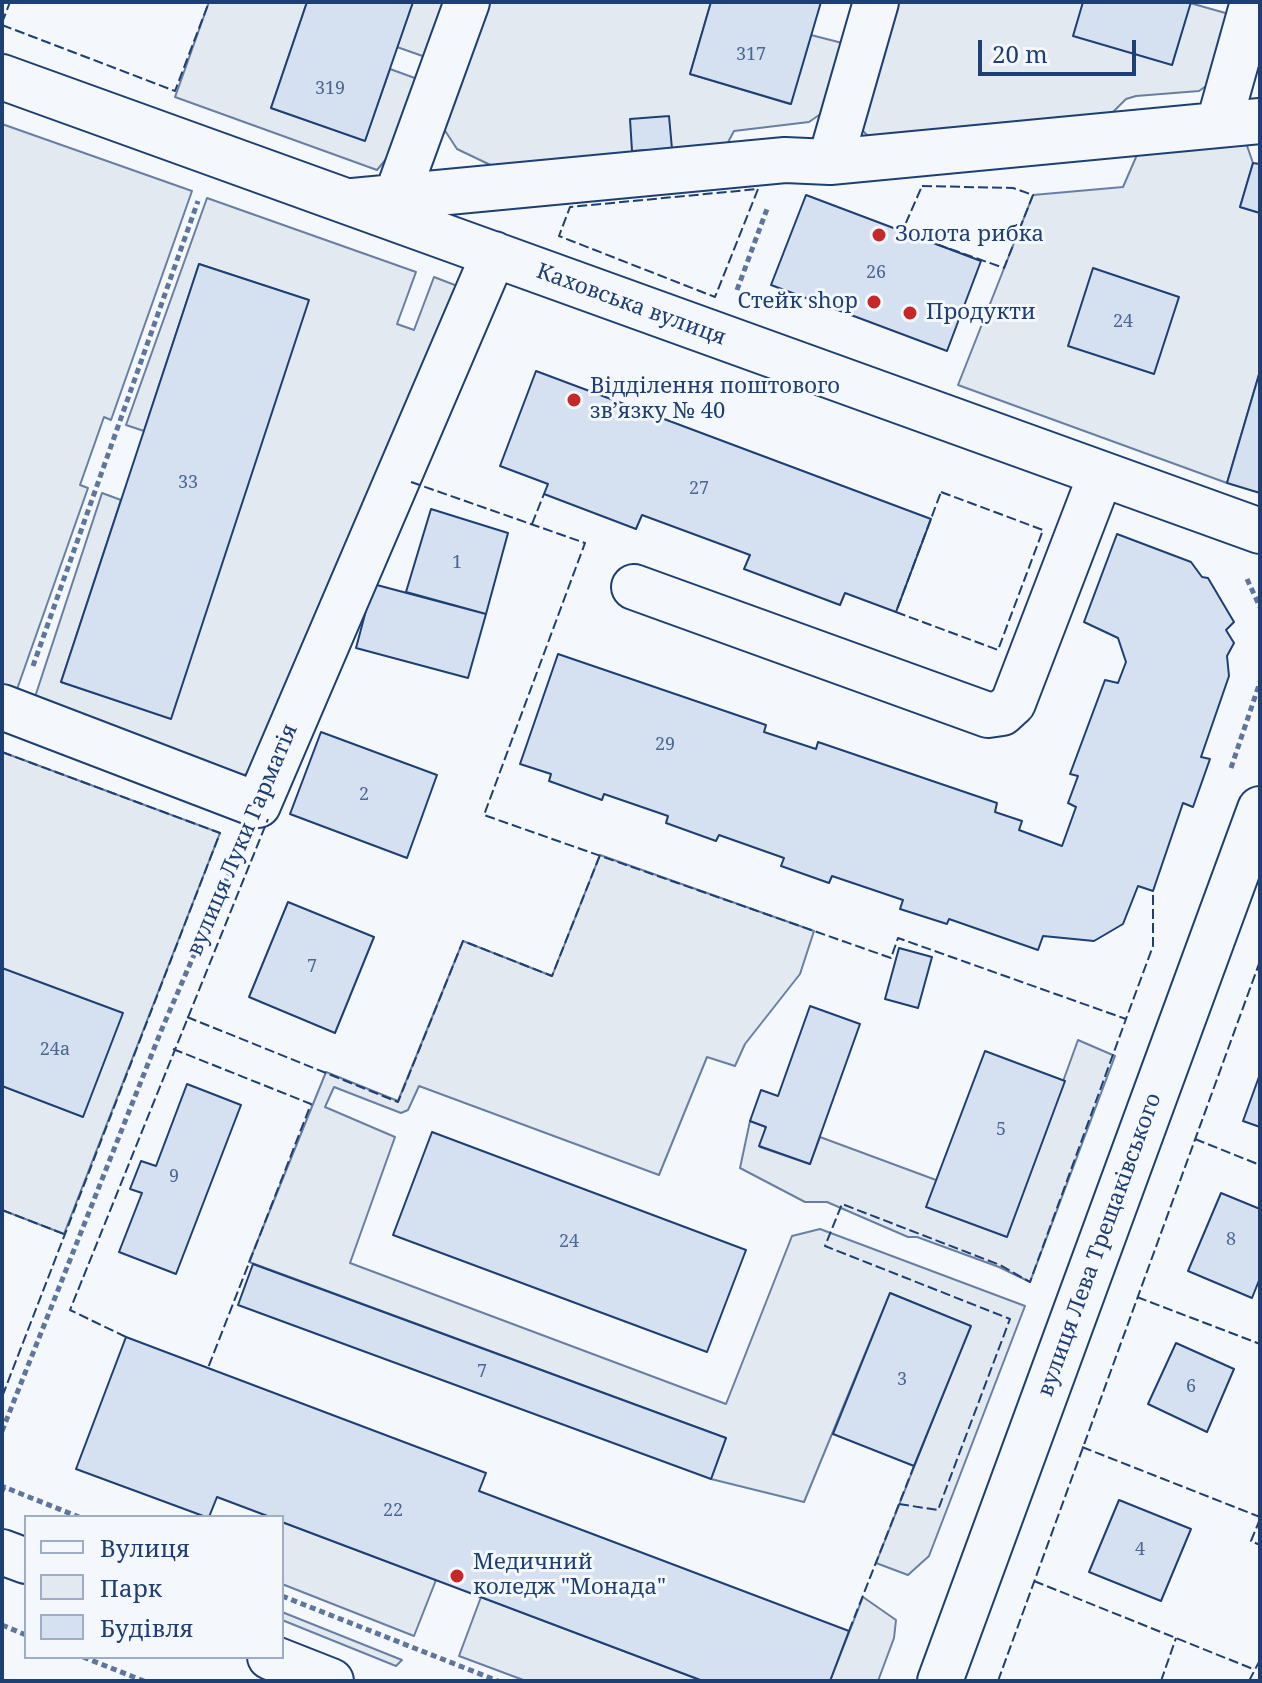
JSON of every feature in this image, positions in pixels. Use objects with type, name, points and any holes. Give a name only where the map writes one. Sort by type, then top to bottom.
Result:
[{"type":"street","points":[[397,195],[467,2]]},
{"type":"street","points":[[830,162],[876,2]]},
{"type":"street","points":[[343,202],[785,160],[830,162],[1239,122],[1253,2]]},
{"type":"street","name":"Каховська вулиця","points":[[2,77],[1260,531]]},
{"type":"street","name":"вулиця Луки Гарматія","points":[[258,805],[494,254]]},
{"type":"street","points":[[634,587],[988,715],[1002,713],[1013,703],[1101,474]]},
{"type":"street","points":[[10,709],[258,805]]},
{"type":"street","name":"вулиця Лева Трещаківського","points":[[940,1681],[1260,809]]},
{"type":"street","points":[[2,1552],[24,1560]]},
{"type":"street","points":[[275,1659],[331,1681]]},
{"type":"path","points":[[10,709],[214,156]]},
{"type":"path","points":[[720,338],[785,160]]},
{"type":"path","points":[[1245,574],[1260,607]]},
{"type":"path","name":"вулиця Луки Гарматія","points":[[2,1431],[161,1031],[258,805]]},
{"type":"path","points":[[2,1491],[4,1487],[74,1515]]},
{"type":"path","points":[[284,1597],[498,1681]]},
{"type":"path","points":[[2,1625],[24,1634]]},
{"type":"path","points":[[88,1659],[144,1681]]},
{"type":"green space","points":[[209,2],[307,2],[271,108],[365,140],[390,69],[423,81],[392,152],[377,170],[175,97]]},
{"type":"green space","points":[[413,2],[452,2],[431,59],[397,47]]},
{"type":"green space","points":[[481,2],[711,2],[690,74],[790,104],[811,35],[850,45],[822,113],[809,122],[734,131],[725,148],[501,170],[457,149],[440,123]]},
{"type":"green space","points":[[887,2],[1083,2],[1172,65],[1190,3],[1236,16],[1212,82],[1199,91],[1136,96],[1126,99],[1107,118],[868,136],[859,127]]},
{"type":"green space","points":[[2,124],[192,191],[111,420],[104,417],[80,485],[88,488],[15,695],[7,692],[2,682]]},
{"type":"green space","points":[[1245,140],[1253,163],[1240,207],[1260,213],[1260,371],[1227,483],[958,385],[1033,195],[1123,187],[1140,148]]},
{"type":"green space","points":[[207,198],[416,272],[397,324],[414,330],[434,277],[460,287],[267,759],[237,780],[34,700],[102,493],[121,500],[61,682],[170,718],[308,300],[199,264],[144,431],[126,425]]},
{"type":"green space","points":[[2,752],[220,833],[64,1234],[2,1210]]},
{"type":"green space","points":[[600,855],[814,931],[800,974],[745,1044],[735,1066],[707,1057],[659,1175],[419,1086],[408,1110],[401,1113],[334,1087],[325,1107],[395,1137],[350,1263],[726,1404],[792,1236],[820,1229],[1025,1306],[929,1556],[908,1575],[876,1563],[970,1326],[890,1293],[804,1502],[711,1479],[726,1438],[249,1262],[326,1072],[398,1101],[463,941],[552,976]]},
{"type":"green space","points":[[1078,1040],[1115,1056],[1030,1282],[999,1267],[917,1237],[908,1237],[827,1202],[805,1202],[740,1168],[750,1121],[766,1127],[760,1147],[810,1164],[820,1137],[936,1180],[1007,1236]]},
{"type":"green space","points":[[284,1523],[436,1580],[414,1636],[284,1585]]},
{"type":"green space","points":[[481,1597],[703,1681],[526,1681],[459,1656]]},
{"type":"green space","points":[[863,1597],[896,1620],[894,1638],[878,1681],[830,1681]]},
{"type":"green space","points":[[284,1613],[402,1660],[396,1666],[284,1621]]},
{"type":"building","points":[[307,2],[413,2],[365,141],[271,108]]},
{"type":"building","points":[[711,2],[821,2],[791,104],[690,74]]},
{"type":"building","points":[[1083,2],[1191,2],[1172,65],[1073,36]]},
{"type":"building","points":[[669,116],[672,149],[632,151],[630,119]]},
{"type":"building","points":[[1253,163],[1260,164],[1260,213],[1240,207]]},
{"type":"building","points":[[806,195],[981,261],[947,351],[771,285]]},
{"type":"building","points":[[199,264],[309,300],[171,719],[61,682]]},
{"type":"building","points":[[1093,268],[1179,297],[1154,374],[1068,346]]},
{"type":"building","points":[[536,371],[931,519],[896,612],[845,593],[840,605],[744,569],[750,555],[642,515],[636,529],[544,494],[548,484],[500,466]]},
{"type":"building","points":[[1260,371],[1260,493],[1227,483]]},
{"type":"building","points":[[431,509],[508,533],[486,614],[406,592]]},
{"type":"building","points":[[1117,534],[1191,562],[1202,577],[1208,578],[1234,622],[1226,630],[1234,643],[1227,656],[1229,676],[1201,757],[1210,759],[1193,807],[1183,803],[1153,891],[1138,886],[1123,924],[1094,941],[1043,936],[1038,950],[949,919],[947,924],[900,909],[903,900],[832,876],[829,883],[781,866],[784,858],[719,835],[716,841],[666,823],[668,816],[604,794],[602,800],[549,781],[551,774],[520,764],[558,654],[766,725],[764,732],[816,749],[818,742],[997,803],[995,812],[1022,821],[1019,830],[1062,846],[1076,807],[1068,803],[1078,776],[1070,774],[1105,680],[1118,683],[1126,662],[1118,638],[1084,622]]},
{"type":"building","points":[[373,584],[486,614],[468,678],[356,648]]},
{"type":"building","points":[[321,732],[437,775],[407,858],[290,814]]},
{"type":"building","points":[[288,902],[374,937],[335,1033],[249,997]]},
{"type":"building","points":[[899,948],[932,957],[918,1008],[885,999]]},
{"type":"building","points":[[2,968],[123,1013],[83,1117],[2,1086]]},
{"type":"building","points":[[810,1006],[860,1024],[810,1164],[759,1146],[766,1127],[750,1121],[761,1090],[778,1096]]},
{"type":"building","points":[[985,1051],[1065,1081],[1007,1237],[926,1207]]},
{"type":"building","points":[[1260,1074],[1260,1127],[1243,1121]]},
{"type":"building","points":[[187,1084],[241,1105],[176,1274],[119,1252],[142,1193],[130,1189],[141,1161],[156,1166]]},
{"type":"building","points":[[432,1132],[746,1250],[707,1352],[393,1235]]},
{"type":"building","points":[[1221,1193],[1260,1209],[1260,1278],[1252,1298],[1188,1271]]},
{"type":"building","points":[[253,1264],[726,1438],[711,1479],[238,1305]]},
{"type":"building","points":[[890,1293],[971,1326],[914,1466],[833,1434]]},
{"type":"building","points":[[126,1337],[486,1473],[479,1491],[849,1631],[830,1681],[703,1681],[284,1523],[284,1515],[265,1515],[217,1497],[210,1515],[201,1515],[76,1469]]},
{"type":"building","points":[[1176,1343],[1234,1369],[1207,1432],[1148,1404]]},
{"type":"building","points":[[1119,1500],[1191,1529],[1161,1601],[1089,1572]]},
{"type":"fence","points":[[2,23],[10,2]]},
{"type":"fence","points":[[2,25],[175,91],[209,2]]},
{"type":"fence","points":[[922,186],[1013,188],[1033,195],[1004,268],[902,232],[922,186]]},
{"type":"fence","points":[[758,189],[715,297],[559,236],[570,207],[758,189]]},
{"type":"fence","points":[[411,482],[585,543],[484,815],[891,958],[898,938],[1126,1019],[1153,946],[1153,891]]},
{"type":"fence","points":[[941,492],[1043,530],[998,650],[896,612],[941,492]]},
{"type":"fence","points":[[532,524],[544,494]]},
{"type":"fence","points":[[2,752],[220,833],[2,1397]]},
{"type":"fence","points":[[126,1337],[70,1310],[268,819]]},
{"type":"fence","points":[[187,1017],[398,1102],[463,941],[552,976],[600,855]]},
{"type":"fence","points":[[998,1681],[1260,961]]},
{"type":"fence","points":[[899,1504],[938,1510],[1010,1319],[825,1246],[842,1204],[1000,1265],[1030,1282],[1126,1019]]},
{"type":"fence","points":[[173,1049],[311,1104],[208,1368]]},
{"type":"fence","points":[[1195,1139],[1260,1165]]},
{"type":"fence","points":[[2,1210],[64,1234]]},
{"type":"fence","points":[[1137,1297],[1260,1344]]},
{"type":"fence","points":[[1082,1447],[1260,1517]]},
{"type":"fence","points":[[849,1631],[914,1466]]},
{"type":"fence","points":[[1260,1519],[1251,1541],[1260,1545]]},
{"type":"fence","points":[[1034,1581],[1253,1669]]},
{"type":"fence","points":[[1161,1681],[1176,1638]]},
{"type":"fence","points":[[1249,1681],[1260,1660]]},
{"type":"place","name":"Золота рибка","points":[[879,235]]},
{"type":"place","name":"Стейк shop","points":[[874,302]]},
{"type":"place","name":"Продукти","points":[[910,313]]},
{"type":"place","name":"Відділення поштового зв’язку № 40","points":[[574,400]]},
{"type":"place","name":"Медичний коледж \"Монада\"","points":[[457,1576]]}]
